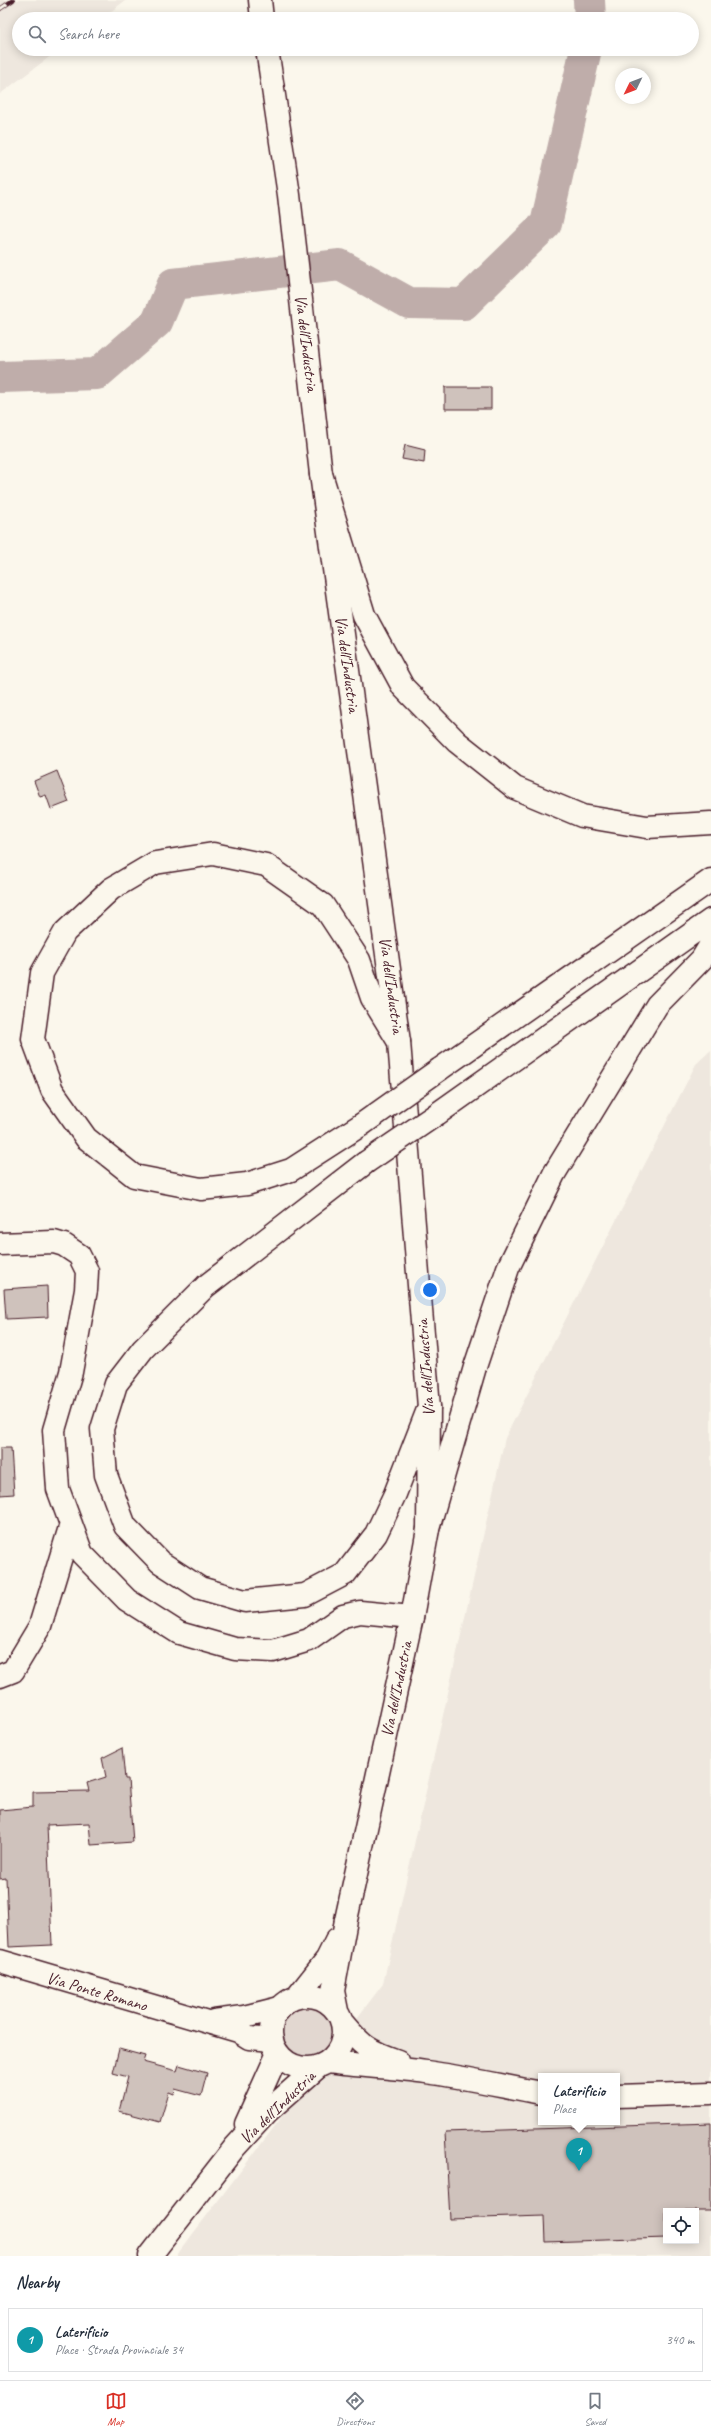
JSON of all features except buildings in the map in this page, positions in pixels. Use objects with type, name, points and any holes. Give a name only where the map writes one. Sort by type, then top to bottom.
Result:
[{"type":"main road","points":[[260,0],[261,12]]},
{"type":"main road","name":"Via dell'Industria","points":[[268,56],[289,195],[322,474],[399,1042],[429,1407],[428,1530],[412,1617],[346,1920],[333,1991],[340,2016]]},
{"type":"main road","points":[[322,474],[364,615],[403,687],[457,742],[515,788],[582,816],[647,827],[711,823]]},
{"type":"main road","points":[[399,1042],[372,998],[359,960],[323,905],[266,865],[213,854],[155,863],[112,889],[65,932],[42,973],[33,1040],[52,1090],[86,1138],[134,1176],[201,1190],[247,1184],[291,1170],[361,1126],[440,1069],[711,880]]},
{"type":"main road","points":[[429,1407],[395,1494],[376,1534],[345,1574],[305,1595],[244,1600],[200,1588],[160,1562],[125,1526],[106,1475],[102,1429],[116,1384],[143,1349],[206,1286],[365,1163],[437,1114],[711,920]]},
{"type":"main road","points":[[428,1530],[475,1367],[508,1268],[554,1174],[657,1006],[702,959],[711,944]]},
{"type":"main road","points":[[0,1244],[54,1242],[64,1245],[79,1255],[87,1271],[86,1290],[71,1372],[54,1430],[58,1489],[82,1554],[127,1600],[179,1633],[235,1649],[273,1651],[309,1640],[343,1616],[360,1612],[412,1617]]},
{"type":"main road","points":[[0,1676],[13,1671],[40,1626],[71,1524]]},
{"type":"main road","name":"Via dell'Industria","points":[[288,2002],[327,1959],[346,1920]]},
{"type":"main road","name":"Via Ponte Romano","points":[[0,1961],[238,2031],[249,2038],[275,2047]]},
{"type":"main road","points":[[427,2072],[374,2053],[360,2044],[340,2016],[324,1999],[315,1996],[288,2002],[272,2023],[275,2047],[288,2062],[300,2067],[323,2064],[353,2066],[374,2065],[427,2072],[538,2092]]},
{"type":"main road","name":"Via Ponte Romano","points":[[195,2019],[220,2021],[288,2002]]},
{"type":"main road","points":[[323,2064],[340,2048],[344,2031],[340,2016]]},
{"type":"main road","name":"Via dell'Industria","points":[[235,2147],[256,2106],[275,2047]]},
{"type":"main road","name":"Via dell'Industria","points":[[150,2256],[235,2147],[268,2111],[323,2064]]},
{"type":"main road","points":[[620,2096],[711,2092]]},
{"type":"shaded area","points":[[0,0],[126,0],[110,12],[12,12],[12,56],[51,56],[0,94]]},
{"type":"shaded area","points":[[711,1050],[711,2256],[176,2256],[383,1984],[505,1438],[696,1064]]},
{"type":"shaded area","points":[[300,2004],[312,2004],[327,2012],[335,2027],[335,2039],[327,2054],[312,2062],[300,2062],[285,2054],[277,2039],[277,2027],[285,2012]]},
{"type":"waterway","points":[[589,0],[590,12]]},
{"type":"waterway","points":[[0,377],[97,374],[157,322],[173,284],[340,265],[409,303],[464,304],[546,224],[584,56]]},
{"type":"railway","points":[[0,9],[13,0]]},
{"type":"place","name":"Laterificio","points":[[579,2171]]}]
